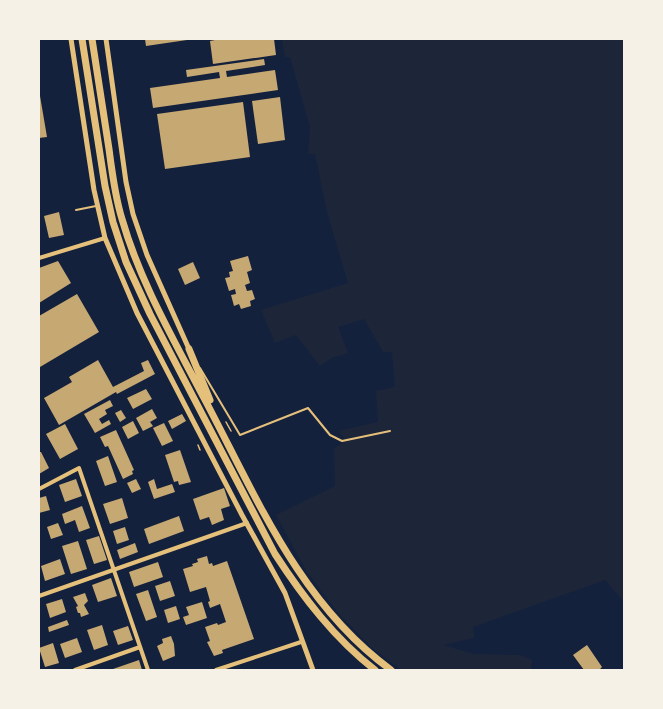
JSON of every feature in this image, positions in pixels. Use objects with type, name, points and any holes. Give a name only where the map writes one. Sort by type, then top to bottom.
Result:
[{"type":"highway","points":[[82,39],[104,178],[113,222],[126,262],[150,314],[275,554],[328,626],[376,670]]},
{"type":"highway","points":[[92,39],[114,182],[122,219],[134,255],[158,310],[272,528],[300,574],[342,627],[372,656],[391,670]]},
{"type":"highway","points":[[190,350],[216,419]]},
{"type":"street","points":[[71,39],[98,205],[105,238],[137,313],[285,593],[312,670]]},
{"type":"street","points":[[106,39],[126,178],[133,214],[147,255],[190,350]]},
{"type":"street","points":[[39,258],[105,238]]},
{"type":"street","points":[[39,489],[79,468],[148,670]]},
{"type":"street","points":[[39,596],[247,523]]},
{"type":"street","points":[[216,670],[301,642]]},
{"type":"street","points":[[75,670],[140,647]]},
{"type":"lane","points":[[76,210],[98,205]]},
{"type":"lane","points":[[190,350],[240,435],[308,408],[330,435],[342,441],[390,431]]},
{"type":"path","points":[[225,419],[231,431]]},
{"type":"shaded area","points":[[282,39],[624,39],[624,602],[605,580],[473,627],[474,638],[443,645],[474,654],[520,655],[532,660],[531,670],[401,670],[371,647],[339,614],[307,572],[276,515],[335,486],[334,448],[342,444],[344,438],[338,431],[378,422],[376,391],[395,387],[392,352],[383,352],[364,319],[338,327],[348,353],[332,358],[320,366],[296,335],[275,343],[261,310],[348,283],[327,212],[315,154],[308,154],[310,127],[290,57],[285,57]]},
{"type":"building","points":[[145,39],[187,39],[187,40],[146,46]]},
{"type":"building","points":[[220,39],[274,39],[276,55],[213,64],[210,41]]},
{"type":"building","points":[[264,59],[265,65],[226,71],[227,77],[275,70],[278,90],[153,108],[150,88],[220,78],[219,72],[187,77],[186,70]]},
{"type":"building","points":[[39,90],[47,137],[39,138]]},
{"type":"building","points":[[280,97],[285,140],[258,144],[252,101]]},
{"type":"building","points":[[243,102],[250,157],[165,169],[157,114]]},
{"type":"building","points":[[59,212],[64,235],[49,238],[44,216]]},
{"type":"building","points":[[248,256],[252,270],[247,272],[250,283],[245,285],[247,291],[252,290],[255,299],[250,301],[251,306],[241,309],[239,304],[234,306],[231,295],[236,294],[235,289],[229,291],[225,278],[230,277],[229,272],[233,271],[230,261]]},
{"type":"building","points":[[58,261],[71,283],[39,303],[39,268]]},
{"type":"building","points":[[193,262],[200,278],[185,285],[178,269]]},
{"type":"building","points":[[77,294],[99,332],[40,367],[39,316]]},
{"type":"building","points":[[98,360],[113,387],[144,371],[141,363],[148,360],[155,374],[117,394],[116,392],[59,425],[44,398],[72,382],[69,377]]},
{"type":"building","points":[[146,389],[152,399],[133,409],[127,398]]},
{"type":"building","points":[[110,400],[113,406],[105,410],[107,414],[99,419],[102,424],[109,420],[111,424],[95,433],[84,414]]},
{"type":"building","points":[[152,409],[157,418],[150,422],[153,426],[143,431],[136,418]]},
{"type":"building","points":[[121,410],[126,418],[120,422],[115,413]]},
{"type":"building","points":[[182,414],[186,421],[172,429],[168,421]]},
{"type":"building","points":[[133,421],[139,433],[128,439],[122,427]]},
{"type":"building","points":[[164,423],[173,441],[162,446],[153,428]]},
{"type":"building","points":[[65,424],[78,449],[60,459],[46,434]]},
{"type":"building","points":[[116,430],[134,470],[132,471],[133,474],[123,479],[108,446],[105,447],[100,437]]},
{"type":"building","points":[[180,450],[191,482],[179,485],[178,481],[174,482],[165,455]]},
{"type":"building","points":[[39,452],[41,452],[49,468],[39,474]]},
{"type":"building","points":[[108,456],[117,482],[105,486],[96,461]]},
{"type":"building","points":[[76,479],[82,496],[65,502],[59,485]]},
{"type":"building","points":[[136,479],[141,489],[132,493],[127,483]]},
{"type":"building","points":[[154,479],[157,489],[172,484],[175,492],[154,499],[148,482]]},
{"type":"building","points":[[224,488],[230,506],[221,509],[224,520],[212,525],[209,517],[200,520],[193,499]]},
{"type":"building","points":[[46,496],[50,510],[39,513],[39,498]]},
{"type":"building","points":[[122,498],[128,518],[110,524],[103,504]]},
{"type":"building","points":[[82,506],[90,528],[79,532],[75,520],[65,524],[62,514]]},
{"type":"building","points":[[179,516],[184,531],[149,544],[144,529]]},
{"type":"building","points":[[58,523],[63,535],[51,539],[47,527]]},
{"type":"building","points":[[125,527],[129,540],[117,544],[113,531]]},
{"type":"building","points":[[99,536],[107,560],[94,564],[86,540]]},
{"type":"building","points":[[78,541],[87,569],[71,574],[62,546]]},
{"type":"building","points":[[135,543],[138,552],[120,559],[117,550]]},
{"type":"building","points":[[207,556],[209,564],[212,563],[213,566],[227,561],[254,639],[222,650],[223,653],[214,656],[207,642],[210,641],[205,627],[226,622],[220,604],[210,608],[208,602],[210,601],[206,587],[190,592],[183,569],[193,566],[192,564],[198,562],[197,559]]},
{"type":"building","points":[[60,559],[65,574],[45,581],[41,566]]},
{"type":"building","points":[[158,562],[163,577],[134,587],[129,572]]},
{"type":"building","points":[[111,578],[117,596],[98,602],[92,585]]},
{"type":"building","points":[[170,581],[175,596],[160,601],[155,586]]},
{"type":"building","points":[[148,590],[157,617],[146,621],[136,594]]},
{"type":"building","points":[[85,593],[88,601],[84,605],[89,614],[81,617],[76,607],[78,606],[73,597]]},
{"type":"building","points":[[62,599],[66,612],[50,618],[46,604]]},
{"type":"building","points":[[202,602],[207,618],[186,625],[183,617],[189,615],[186,607]]},
{"type":"building","points":[[176,606],[180,619],[168,623],[164,610]]},
{"type":"building","points":[[67,620],[69,625],[49,632],[48,627]]},
{"type":"building","points":[[102,625],[108,645],[94,650],[87,630]]},
{"type":"building","points":[[128,626],[133,640],[118,645],[113,631]]},
{"type":"building","points":[[171,636],[174,644],[175,656],[163,661],[157,646],[163,643],[162,639]]},
{"type":"building","points":[[77,638],[82,652],[65,658],[60,644]]},
{"type":"building","points":[[53,643],[59,663],[45,667],[39,648]]},
{"type":"building","points":[[587,645],[602,667],[599,670],[584,670],[573,655]]},
{"type":"building","points":[[139,660],[142,670],[113,670],[113,669]]}]
